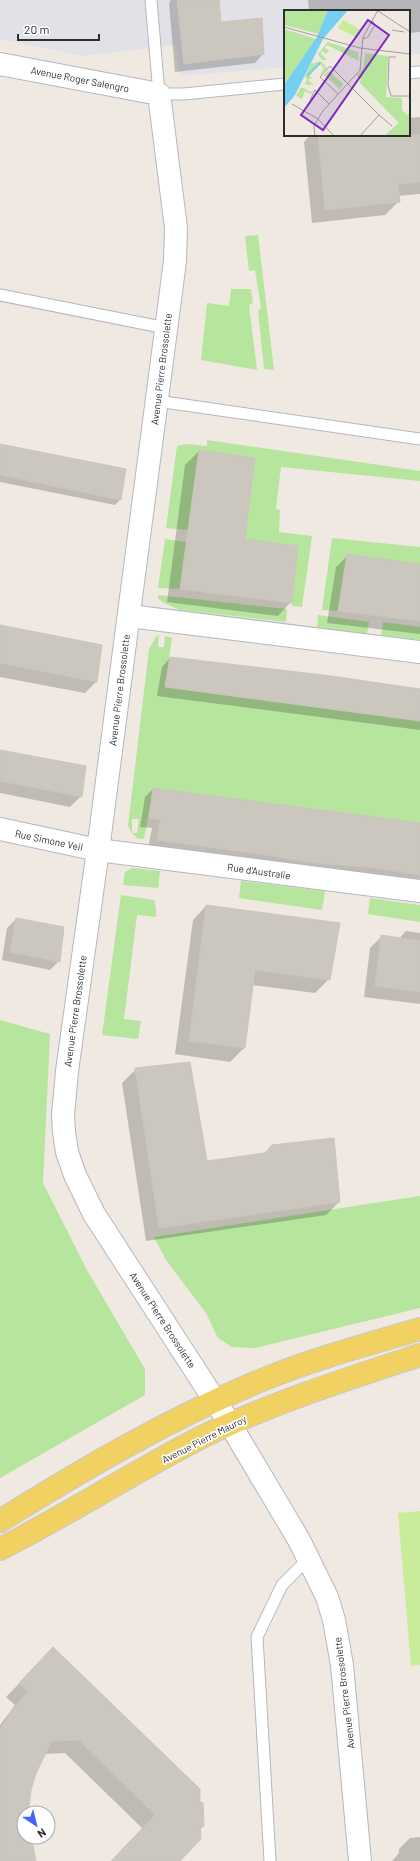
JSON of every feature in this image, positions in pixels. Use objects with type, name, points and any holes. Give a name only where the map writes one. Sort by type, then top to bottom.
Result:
[{"type":"main road","points":[[0,1521],[146,1436],[215,1401],[292,1368],[420,1329]]},
{"type":"main road","name":"Avenue Pierre Mauroy","points":[[0,1549],[184,1447],[230,1424],[296,1397],[420,1355]]},
{"type":"street","name":"Avenue Roger Salengro","points":[[0,64],[159,94]]},
{"type":"street","name":"Avenue Pierre Brossolette","points":[[159,94],[176,228],[175,260],[65,1092],[63,1120],[67,1152],[75,1175],[94,1214],[230,1424],[309,1558],[327,1597],[339,1642],[346,1700],[360,1861]]},
{"type":"street","points":[[129,616],[420,652]]},
{"type":"street","name":"Rue Simone Veil","points":[[0,829],[98,850]]},
{"type":"street","name":"Rue d'Australie","points":[[98,850],[420,890]]},
{"type":"lane","points":[[151,0],[159,94],[184,94],[284,84]]},
{"type":"lane","points":[[410,73],[420,72]]},
{"type":"lane","points":[[0,295],[166,328]]},
{"type":"lane","points":[[157,401],[420,439]]},
{"type":"lane","points":[[270,1861],[257,1637],[282,1585],[309,1558]]},
{"type":"shaded area","points":[[0,0],[420,0],[420,54],[410,55],[410,10],[284,10],[284,67],[180,76],[176,45],[83,56],[0,39]]},
{"type":"green space","points":[[258,235],[274,370],[264,369],[258,311],[261,308],[255,270],[249,271],[245,236]]},
{"type":"green space","points":[[231,289],[251,289],[253,303],[249,305],[257,370],[201,360],[207,303],[229,306]]},
{"type":"green space","points":[[207,440],[420,471],[420,481],[281,467],[276,509],[280,510],[279,532],[312,536],[302,607],[292,606],[298,546],[245,539],[255,458],[199,450],[188,530],[166,528],[177,446],[187,444],[207,446]]},
{"type":"green space","points":[[332,538],[420,547],[420,564],[347,555],[338,611],[322,610]]},
{"type":"green space","points":[[165,539],[186,542],[180,589],[158,588]]},
{"type":"green space","points":[[158,595],[287,609],[286,622],[180,610],[162,602],[158,598]]},
{"type":"green space","points":[[318,615],[369,622],[367,634],[317,627]]},
{"type":"green space","points":[[383,622],[420,627],[420,640],[381,635]]},
{"type":"green space","points":[[159,635],[158,647],[164,647],[165,636],[172,638],[165,687],[420,721],[420,823],[153,788],[144,839],[137,838],[132,833],[128,826],[149,649],[156,637]],"holes":[[[132,819],[139,819],[137,833],[132,833]]]},
{"type":"green space","points":[[132,868],[160,871],[158,888],[123,885],[125,872]]},
{"type":"green space","points":[[241,881],[325,891],[322,910],[239,898]]},
{"type":"green space","points":[[121,895],[154,900],[156,908],[156,917],[137,915],[124,1019],[141,1021],[138,1039],[102,1035]]},
{"type":"green space","points":[[370,898],[420,905],[420,922],[368,914]]},
{"type":"green space","points":[[0,1020],[50,1034],[43,1183],[88,1272],[145,1369],[145,1395],[0,1478]]},
{"type":"green space","points":[[420,1196],[420,1308],[255,1348],[232,1347],[218,1338],[206,1313],[166,1260],[154,1237]]},
{"type":"green space","points":[[420,1511],[420,1665],[411,1666],[398,1513]]},
{"type":"building","points":[[177,0],[219,0],[221,22],[262,18],[264,54],[184,64]]},
{"type":"building","points":[[420,135],[420,182],[398,184],[400,202],[325,210],[318,136]]},
{"type":"building","points":[[0,444],[126,469],[121,500],[0,475]]},
{"type":"building","points":[[199,450],[255,458],[245,539],[298,546],[292,603],[180,589]]},
{"type":"building","points":[[347,554],[420,564],[420,621],[338,611]]},
{"type":"building","points":[[0,625],[102,645],[97,682],[0,663]]},
{"type":"building","points":[[170,657],[331,676],[420,689],[420,721],[165,687]]},
{"type":"building","points":[[0,750],[86,766],[82,797],[0,781]]},
{"type":"building","points":[[153,788],[420,823],[420,875],[376,868],[305,862],[260,854],[157,840],[160,820],[149,818]]},
{"type":"building","points":[[206,905],[340,923],[330,980],[255,970],[245,1048],[189,1041]]},
{"type":"building","points":[[16,918],[64,927],[60,962],[10,952]]},
{"type":"building","points":[[381,935],[420,941],[420,992],[375,986]]},
{"type":"building","points":[[190,1062],[207,1161],[265,1153],[272,1145],[334,1138],[340,1202],[159,1228],[135,1068]]},
{"type":"building","points":[[53,1647],[200,1789],[200,1802],[203,1803],[204,1826],[200,1827],[201,1839],[180,1861],[111,1861],[155,1815],[79,1740],[52,1741],[36,1773],[31,1790],[29,1805],[16,1805],[16,1845],[33,1845],[36,1861],[0,1861],[0,1730],[10,1713],[28,1691],[19,1683]]}]
